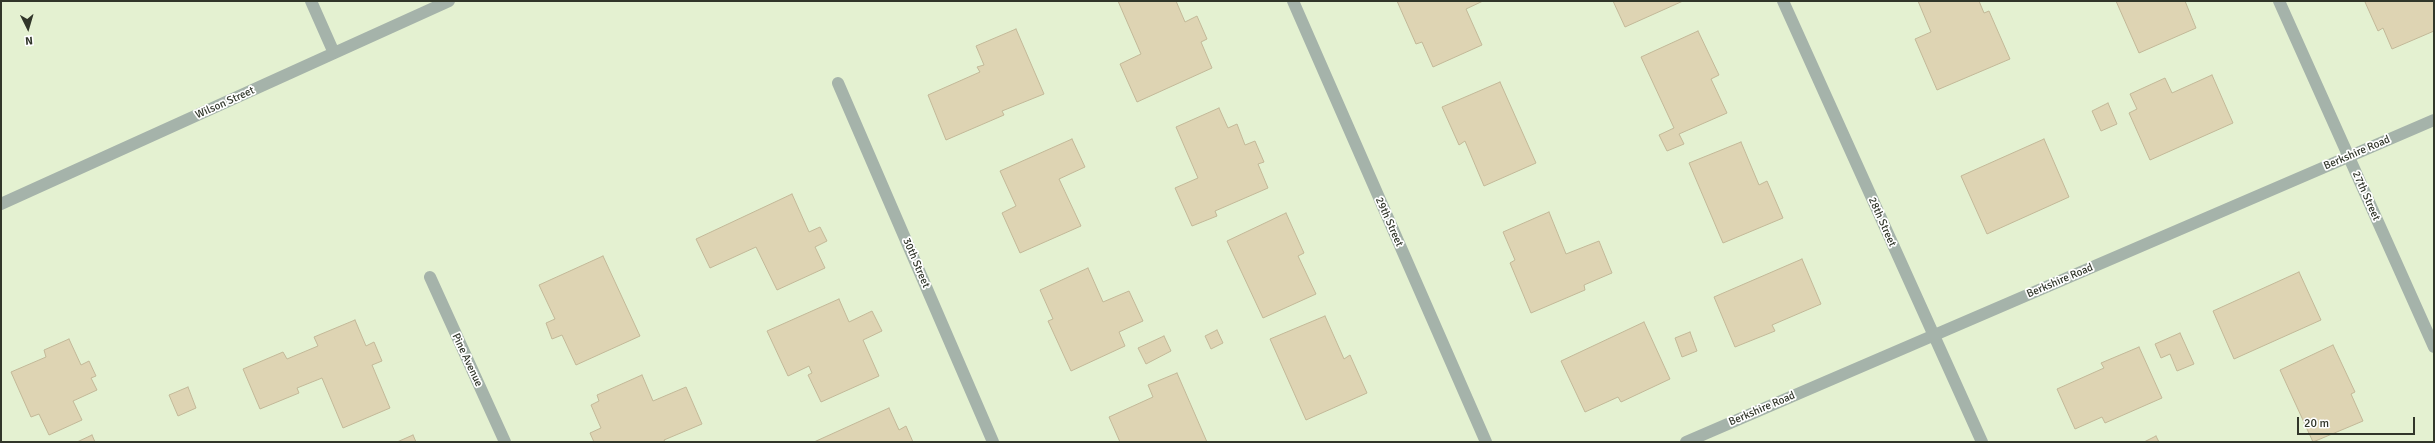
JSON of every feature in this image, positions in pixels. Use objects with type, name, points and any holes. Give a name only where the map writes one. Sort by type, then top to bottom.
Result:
[{"type":"street","points":[[311,1],[334,53]]},
{"type":"street","name":"Wilson Street","points":[[1,204],[449,1]]},
{"type":"street","name":"29th Street","points":[[1293,1],[1486,442]]},
{"type":"street","name":"28th Street","points":[[1783,1],[1982,442]]},
{"type":"street","name":"27th Street","points":[[2279,1],[2434,347]]},
{"type":"street","name":"30th Street","points":[[838,84],[993,442]]},
{"type":"street","name":"Berkshire Road","points":[[1686,442],[2434,120]]},
{"type":"street","name":"Pine Avenue","points":[[430,277],[505,442]]},
{"type":"building","points":[[1118,1],[1176,1],[1185,22],[1197,16],[1207,39],[1201,42],[1212,68],[1137,102],[1120,64],[1141,54]]},
{"type":"building","points":[[1397,1],[1483,1],[1466,9],[1482,45],[1433,67],[1422,42],[1416,44]]},
{"type":"building","points":[[1613,1],[1683,1],[1625,27]]},
{"type":"building","points":[[1918,1],[1979,1],[1984,13],[1989,11],[2010,59],[1937,90],[1915,39],[1931,32]]},
{"type":"building","points":[[2116,1],[2185,1],[2196,28],[2139,53]]},
{"type":"building","points":[[2434,1],[2434,31],[2392,49],[2383,28],[2378,31],[2365,2]]},
{"type":"building","points":[[1016,29],[1044,94],[1002,111],[1004,115],[946,140],[928,95],[980,72],[977,67],[984,65],[976,46]]},
{"type":"building","points":[[1698,31],[1719,75],[1711,79],[1727,113],[1679,134],[1684,144],[1667,151],[1659,135],[1674,128],[1641,57]]},
{"type":"building","points":[[2212,75],[2233,123],[2150,160],[2129,113],[2137,109],[2130,94],[2165,78],[2172,93]]},
{"type":"building","points":[[1500,82],[1536,163],[1484,186],[1465,141],[1459,145],[1442,107]]},
{"type":"building","points":[[2108,103],[2117,124],[2101,131],[2092,111]]},
{"type":"building","points":[[1219,108],[1228,128],[1237,124],[1245,145],[1255,141],[1264,162],[1258,164],[1268,188],[1215,211],[1217,216],[1192,226],[1175,188],[1198,178],[1176,127]]},
{"type":"building","points":[[1072,139],[1085,167],[1059,179],[1081,226],[1020,253],[1002,213],[1016,206],[1000,171]]},
{"type":"building","points":[[2044,139],[2069,197],[1987,234],[1961,176]]},
{"type":"building","points":[[1741,142],[1759,185],[1767,181],[1783,218],[1723,243],[1689,163]]},
{"type":"building","points":[[792,194],[809,232],[820,227],[827,241],[815,247],[825,268],[777,290],[756,247],[710,268],[696,239]]},
{"type":"building","points":[[1549,212],[1566,254],[1599,241],[1612,273],[1584,285],[1585,290],[1531,313],[1510,263],[1515,260],[1503,232]]},
{"type":"building","points":[[1286,213],[1304,253],[1298,256],[1316,294],[1263,318],[1227,241]]},
{"type":"building","points":[[603,256],[640,336],[576,365],[562,335],[552,339],[546,323],[555,319],[539,285]]},
{"type":"building","points":[[1802,259],[1821,304],[1772,325],[1775,331],[1735,347],[1714,297]]},
{"type":"building","points":[[1088,268],[1103,302],[1129,291],[1143,321],[1119,332],[1125,346],[1071,371],[1048,321],[1053,319],[1040,290]]},
{"type":"building","points":[[2299,272],[2321,320],[2234,359],[2213,311]]},
{"type":"building","points":[[839,299],[849,322],[872,311],[882,331],[863,340],[879,376],[821,402],[808,375],[812,373],[809,366],[788,376],[767,331]]},
{"type":"building","points":[[1325,316],[1344,359],[1350,355],[1367,393],[1306,420],[1270,339]]},
{"type":"building","points":[[355,320],[366,346],[374,342],[382,361],[372,365],[390,408],[343,428],[322,378],[297,388],[299,393],[260,409],[243,369],[283,352],[287,359],[318,346],[314,337]]},
{"type":"building","points":[[1644,322],[1670,379],[1621,402],[1618,397],[1585,412],[1561,361]]},
{"type":"building","points":[[1217,330],[1223,343],[1211,349],[1205,336]]},
{"type":"building","points":[[1690,332],[1697,351],[1682,357],[1675,338]]},
{"type":"building","points":[[2180,333],[2194,364],[2177,371],[2170,354],[2161,358],[2155,344]]},
{"type":"building","points":[[1164,336],[1171,351],[1146,364],[1138,348]]},
{"type":"building","points":[[69,339],[81,365],[89,361],[96,376],[91,378],[97,390],[73,401],[82,420],[49,435],[39,414],[31,417],[11,372],[46,357],[44,350]]},
{"type":"building","points":[[2333,345],[2355,392],[2351,394],[2363,421],[2313,442],[2280,370]]},
{"type":"building","points":[[2139,347],[2162,398],[2105,423],[2102,417],[2075,429],[2057,389],[2104,368],[2101,363]]},
{"type":"building","points":[[1177,373],[1207,442],[1120,442],[1109,417],[1153,397],[1148,385]]},
{"type":"building","points":[[642,375],[653,401],[686,387],[702,424],[664,440],[665,442],[594,442],[590,433],[601,428],[591,405],[599,401],[597,395]]},
{"type":"building","points":[[188,387],[196,408],[178,416],[169,395]]},
{"type":"building","points":[[889,408],[899,430],[906,426],[913,442],[814,442]]},
{"type":"building","points":[[92,435],[95,442],[77,442]]},
{"type":"building","points":[[413,435],[416,442],[397,442]]},
{"type":"building","points":[[2156,436],[2159,442],[2144,442]]}]
